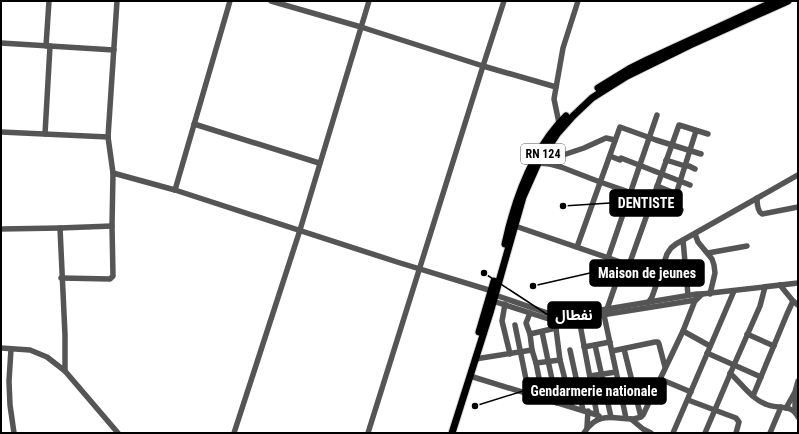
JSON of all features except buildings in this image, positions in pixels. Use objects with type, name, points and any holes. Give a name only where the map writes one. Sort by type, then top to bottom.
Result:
[{"type":"main road","name":"RN 124","points":[[447,433],[493,296],[523,196],[559,123],[594,91],[631,71],[775,1]]},
{"type":"main road","name":"RN 124","points":[[676,49],[788,1]]},
{"type":"main road","name":"RN 124","points":[[452,433],[493,296],[515,206],[524,180],[538,152],[555,133],[592,98],[631,71]]},
{"type":"street","points":[[45,134],[49,1]]},
{"type":"street","points":[[61,278],[110,279],[113,276],[112,173],[108,137],[117,1]]},
{"type":"street","points":[[175,190],[230,1]]},
{"type":"street","points":[[271,1],[556,87]]},
{"type":"street","points":[[234,433],[300,230],[369,1]]},
{"type":"street","points":[[368,433],[504,1]]},
{"type":"street","points":[[559,123],[554,99],[563,48],[578,1]]},
{"type":"street","points":[[1,43],[114,50]]},
{"type":"street","points":[[608,258],[657,115]]},
{"type":"street","points":[[194,124],[320,164]]},
{"type":"street","points":[[515,226],[629,265],[679,125],[708,134]]},
{"type":"street","points":[[577,247],[620,127],[649,138],[701,154]]},
{"type":"street","points":[[672,207],[696,131]]},
{"type":"street","points":[[1,132],[108,137]]},
{"type":"street","points":[[550,164],[560,156],[584,148],[606,138],[616,140]]},
{"type":"street","points":[[610,156],[620,160],[621,158],[690,185]]},
{"type":"street","points":[[666,160],[695,169]]},
{"type":"street","points":[[538,163],[561,166],[600,182],[681,210]]},
{"type":"street","points":[[112,173],[175,190],[300,230],[559,317],[710,294],[798,283]]},
{"type":"street","points":[[648,304],[670,248],[798,175]]},
{"type":"street","points":[[657,186],[677,194]]},
{"type":"street","points":[[757,198],[758,211],[762,214],[798,207]]},
{"type":"street","points":[[1,229],[112,226]]},
{"type":"street","points":[[60,228],[65,371]]},
{"type":"street","points":[[695,234],[698,242],[708,253],[714,265],[715,273],[710,294]]},
{"type":"street","points":[[683,240],[688,295]]},
{"type":"street","points":[[708,253],[747,246]]},
{"type":"street","points":[[607,309],[623,263]]},
{"type":"street","points":[[753,396],[787,314],[796,303],[780,285]]},
{"type":"street","points":[[705,433],[760,306],[765,287]]},
{"type":"street","points":[[673,433],[734,291]]},
{"type":"street","points":[[493,296],[505,304],[558,322],[604,315],[688,295],[699,296]]},
{"type":"street","points":[[584,433],[587,427],[603,418],[611,417],[638,419],[643,415],[699,296]]},
{"type":"street","points":[[505,304],[502,322],[510,354]]},
{"type":"street","points":[[530,313],[526,324],[530,334],[532,350],[543,398]]},
{"type":"street","points":[[604,315],[628,419],[651,433]]},
{"type":"street","points":[[579,319],[597,415]]},
{"type":"street","points":[[555,321],[560,360],[572,407]]},
{"type":"street","points":[[515,324],[529,394]]},
{"type":"street","points":[[530,334],[556,328]]},
{"type":"street","points":[[683,331],[710,346]]},
{"type":"street","points":[[542,332],[557,403]]},
{"type":"street","points":[[747,334],[774,346]]},
{"type":"street","points":[[584,347],[610,342]]},
{"type":"street","points":[[612,351],[658,342],[665,367]]},
{"type":"street","points":[[594,345],[611,417]]},
{"type":"street","points":[[1,348],[30,350],[47,357],[65,371],[118,433]]},
{"type":"street","points":[[11,349],[9,381],[10,405],[14,433]]},
{"type":"street","points":[[624,349],[641,417]]},
{"type":"street","points":[[475,359],[532,350]]},
{"type":"street","points":[[570,350],[586,411],[587,427]]},
{"type":"street","points":[[707,353],[761,377]]},
{"type":"street","points":[[536,363],[560,360]]},
{"type":"street","points":[[590,376],[616,372]]},
{"type":"street","points":[[730,373],[756,399],[768,405],[783,408],[797,414],[795,392],[798,381]]},
{"type":"street","points":[[470,376],[586,411],[603,418]]},
{"type":"street","points":[[660,379],[691,392]]},
{"type":"street","points":[[770,433],[783,408],[795,392]]},
{"type":"street","points":[[688,400],[739,420],[740,422],[736,433]]},
{"type":"place","name":"DENTISTE","points":[[563,206]]},
{"type":"place","name":"نفطال","points":[[484,273]]},
{"type":"place","name":"Maison de jeunes","points":[[533,286]]},
{"type":"place","name":"Gendarmerie nationale","points":[[475,406]]}]
